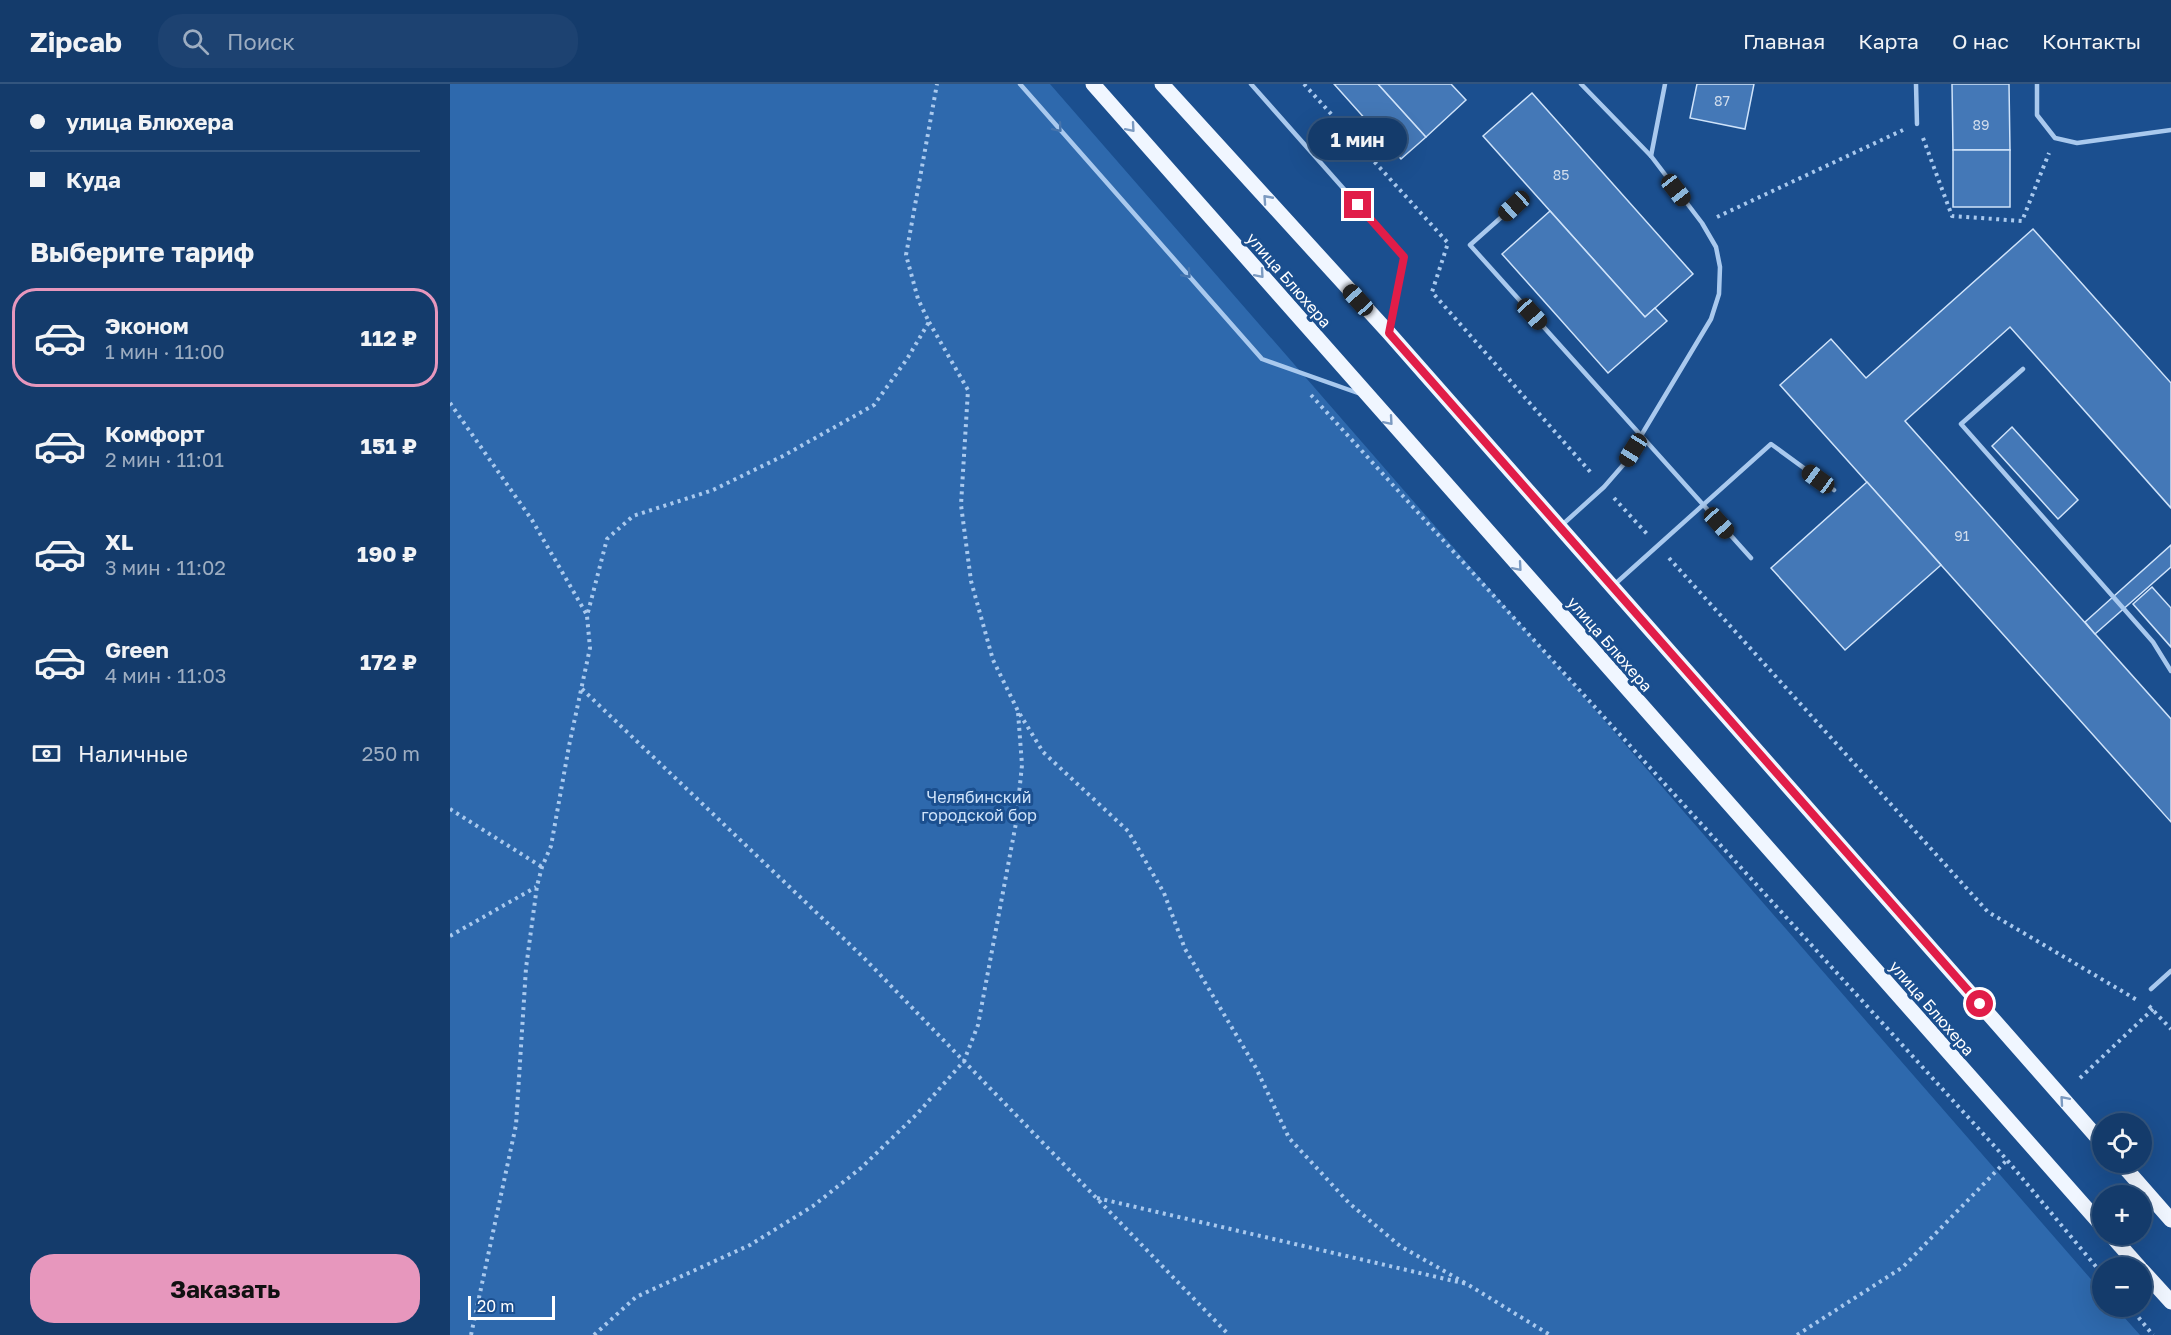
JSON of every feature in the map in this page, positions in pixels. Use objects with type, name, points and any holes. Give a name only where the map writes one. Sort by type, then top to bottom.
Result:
[{"type":"main road","name":"улица Блюхера","points":[[1093,84],[1367,397],[2092,1215]]},
{"type":"main road","points":[[1162,84],[1389,333],[2092,1131]]},
{"type":"main road","points":[[2130,1173],[2171,1220]]},
{"type":"main road","points":[[2120,1245],[2130,1257]]},
{"type":"main road","points":[[2152,1281],[2171,1302]]},
{"type":"lane","points":[[1020,84],[1262,359],[1367,397]]},
{"type":"lane","points":[[1251,84],[1404,257],[1389,333]]},
{"type":"lane","points":[[1560,526],[1604,487],[1624,464],[1711,319],[1719,294],[1720,267],[1716,247],[1702,223],[1651,156],[1581,84]]},
{"type":"lane","points":[[1651,156],[1665,84]]},
{"type":"lane","points":[[1916,84],[1917,123]]},
{"type":"lane","points":[[2037,84],[2037,115],[2055,138],[2077,143],[2171,130]]},
{"type":"lane","points":[[1514,206],[1470,245],[1751,558]]},
{"type":"lane","points":[[2023,369],[1961,424],[2153,642],[2171,671]]},
{"type":"lane","points":[[1612,586],[1771,444],[1834,490]]},
{"type":"lane","points":[[2151,989],[2171,971]]},
{"type":"path","points":[[937,84],[906,255],[918,299],[968,390],[961,505],[971,581],[993,660],[1018,711],[1043,752],[1128,831],[1164,893],[1185,949],[1256,1068],[1289,1138],[1349,1203],[1400,1246],[1550,1335]]},
{"type":"path","points":[[1304,84],[1448,243],[1432,292],[1604,487],[1988,912],[2153,1009],[2171,1029]]},
{"type":"path","points":[[1702,223],[1917,123],[1952,216],[2022,221],[2055,138]]},
{"type":"path","points":[[471,1335],[516,1125],[526,968],[537,886],[551,846],[590,648],[587,616],[607,539],[633,516],[713,490],[783,456],[874,405],[907,359],[929,322]]},
{"type":"path","points":[[1286,367],[2007,1160],[2092,1262]]},
{"type":"path","points":[[450,403],[532,520],[587,616]]},
{"type":"path","points":[[582,689],[864,958],[1229,1335]]},
{"type":"path","points":[[594,1335],[636,1297],[750,1245],[813,1206],[861,1168],[917,1114],[964,1061],[978,1025],[1016,824],[1022,765],[1018,711]]},
{"type":"path","points":[[450,808],[542,867]]},
{"type":"path","points":[[450,936],[537,886]]},
{"type":"path","points":[[2080,1078],[2153,1009]]},
{"type":"path","points":[[1797,1335],[1903,1267],[2007,1160]]},
{"type":"path","points":[[1096,1198],[1467,1284]]},
{"type":"path","points":[[2138,1317],[2153,1335]]},
{"type":"green space","name":"Челябинский городской бор","points":[[450,84],[1050,84],[2092,1280],[2092,1317],[2124,1317],[2140,1335],[450,1335]]},
{"type":"building","points":[[1334,84],[1378,84],[1426,137],[1401,159]]},
{"type":"building","points":[[1378,84],[1451,84],[1466,100],[1426,137]]},
{"type":"building","points":[[1697,84],[1754,84],[1745,129],[1690,118]]},
{"type":"building","points":[[1952,84],[2009,84],[2010,150],[1953,150]]},
{"type":"building","points":[[1532,93],[1693,274],[1645,317],[1483,136]]},
{"type":"building","points":[[1953,150],[2010,150],[2010,207],[1953,207]]},
{"type":"building","points":[[1550,211],[1645,317],[1655,308],[1667,321],[1608,373],[1502,254]]},
{"type":"building","points":[[2033,229],[2171,383],[2171,508],[2010,327],[1905,421],[2171,719],[2171,822],[1780,385],[1831,339],[1866,378]]},
{"type":"building","points":[[2012,427],[2078,500],[2058,519],[1992,446]]},
{"type":"building","points":[[1867,482],[1941,565],[1845,650],[1771,568]]},
{"type":"building","points":[[2171,545],[2171,567],[2095,634],[2085,622]]},
{"type":"building","points":[[2152,587],[2171,608],[2171,647],[2133,604]]},
{"type":"route","points":[[1358,205],[1404,257],[1389,333],[1980,1004]]}]
